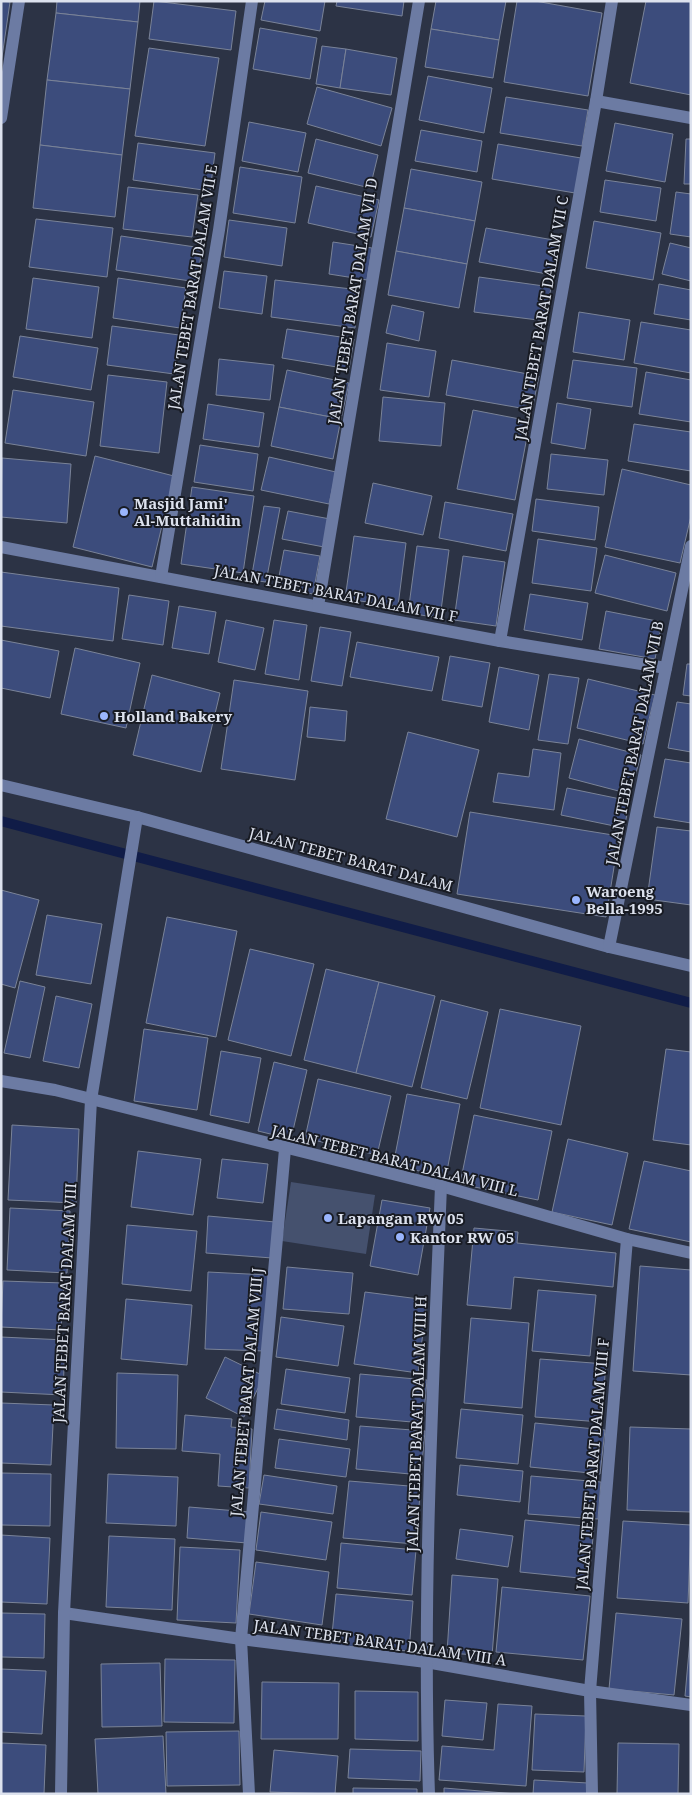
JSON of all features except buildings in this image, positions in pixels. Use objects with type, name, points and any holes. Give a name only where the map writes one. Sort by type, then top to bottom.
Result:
[{"type":"street","points":[[1,118],[19,1]]},
{"type":"street","name":"JALAN TEBET BARAT DALAM VII E","points":[[161,576],[219,230],[252,1]]},
{"type":"street","name":"JALAN TEBET BARAT DALAM VII D","points":[[318,606],[419,1]]},
{"type":"street","name":"JALAN TEBET BARAT DALAM VII C","points":[[500,641],[612,1]]},
{"type":"street","points":[[596,101],[691,118]]},
{"type":"street","name":"JALAN TEBET BARAT DALAM VII B","points":[[609,947],[691,546]]},
{"type":"street","name":"JALAN TEBET BARAT DALAM VII F","points":[[1,547],[500,641],[666,668]]},
{"type":"street","name":"JALAN TEBET BARAT DALAM","points":[[1,785],[137,817],[609,947],[691,966]]},
{"type":"street","name":"JALAN TEBET BARAT DALAM VIII","points":[[61,1794],[64,1613],[91,1100],[137,817]]},
{"type":"street","name":"JALAN TEBET BARAT DALAM VIII L","points":[[1,1080],[55,1090],[285,1149],[441,1186],[628,1239],[691,1253]]},
{"type":"street","name":"JALAN TEBET BARAT DALAM VIII J","points":[[249,1794],[241,1639],[285,1149]]},
{"type":"street","name":"JALAN TEBET BARAT DALAM VIII H","points":[[429,1794],[426,1662],[431,1443],[441,1186]]},
{"type":"street","name":"JALAN TEBET BARAT DALAM VIII F","points":[[592,1794],[590,1691],[628,1239]]},
{"type":"street","name":"JALAN TEBET BARAT DALAM VIII A","points":[[64,1613],[241,1639],[426,1662],[590,1691],[691,1705]]},
{"type":"shaded area","name":"Lapangan RW 05","points":[[291,1182],[375,1195],[366,1254],[282,1241]]},
{"type":"waterway","points":[[1,821],[691,1003]]},
{"type":"place","name":"Masjid Jami' Al-Muttahidin","points":[[124,512]]},
{"type":"place","name":"Holland Bakery","points":[[104,716]]},
{"type":"place","name":"Waroeng Bella-1995","points":[[576,900]]},
{"type":"place","name":"Lapangan RW 05","points":[[328,1218]]},
{"type":"place","name":"Kantor RW 05","points":[[400,1237]]}]
